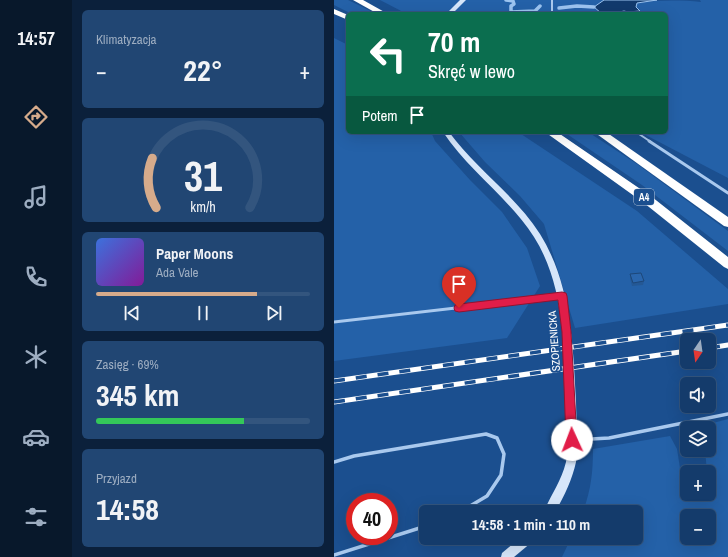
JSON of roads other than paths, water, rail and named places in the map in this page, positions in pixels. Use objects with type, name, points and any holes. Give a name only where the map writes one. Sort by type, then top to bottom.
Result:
[{"type":"highway","points":[[357,0],[380,12]]},
{"type":"highway","points":[[334,11],[346,17]]},
{"type":"highway","name":"A4","points":[[553,134],[648,200],[728,264]]},
{"type":"highway","name":"A4","points":[[602,134],[728,223]]},
{"type":"street","points":[[451,12],[463,0]]},
{"type":"street","name":"SZOPIENICKA","points":[[447,134],[458,150],[514,206],[533,229],[552,264],[562,296],[567,332],[572,454],[568,477],[553,505]]},
{"type":"street","points":[[506,557],[520,545]]},
{"type":"lane","points":[[552,0],[552,12]]},
{"type":"lane","points":[[639,134],[728,193]]},
{"type":"lane","points":[[334,322],[562,296]]},
{"type":"lane","points":[[572,440],[609,438],[728,414]]},
{"type":"lane","points":[[334,462],[354,456],[486,434],[497,438],[504,454],[501,475],[488,496],[472,505]]},
{"type":"lane","points":[[334,555],[419,528]]},
{"type":"waterway","points":[[506,0],[513,1],[514,4],[511,6],[511,12],[535,11],[540,6]]},
{"type":"waterway","points":[[559,8],[577,6],[594,7]]},
{"type":"railway","points":[[334,381],[728,325]]},
{"type":"railway","points":[[716,347],[728,345]]},
{"type":"railway","points":[[334,402],[680,352]]}]
